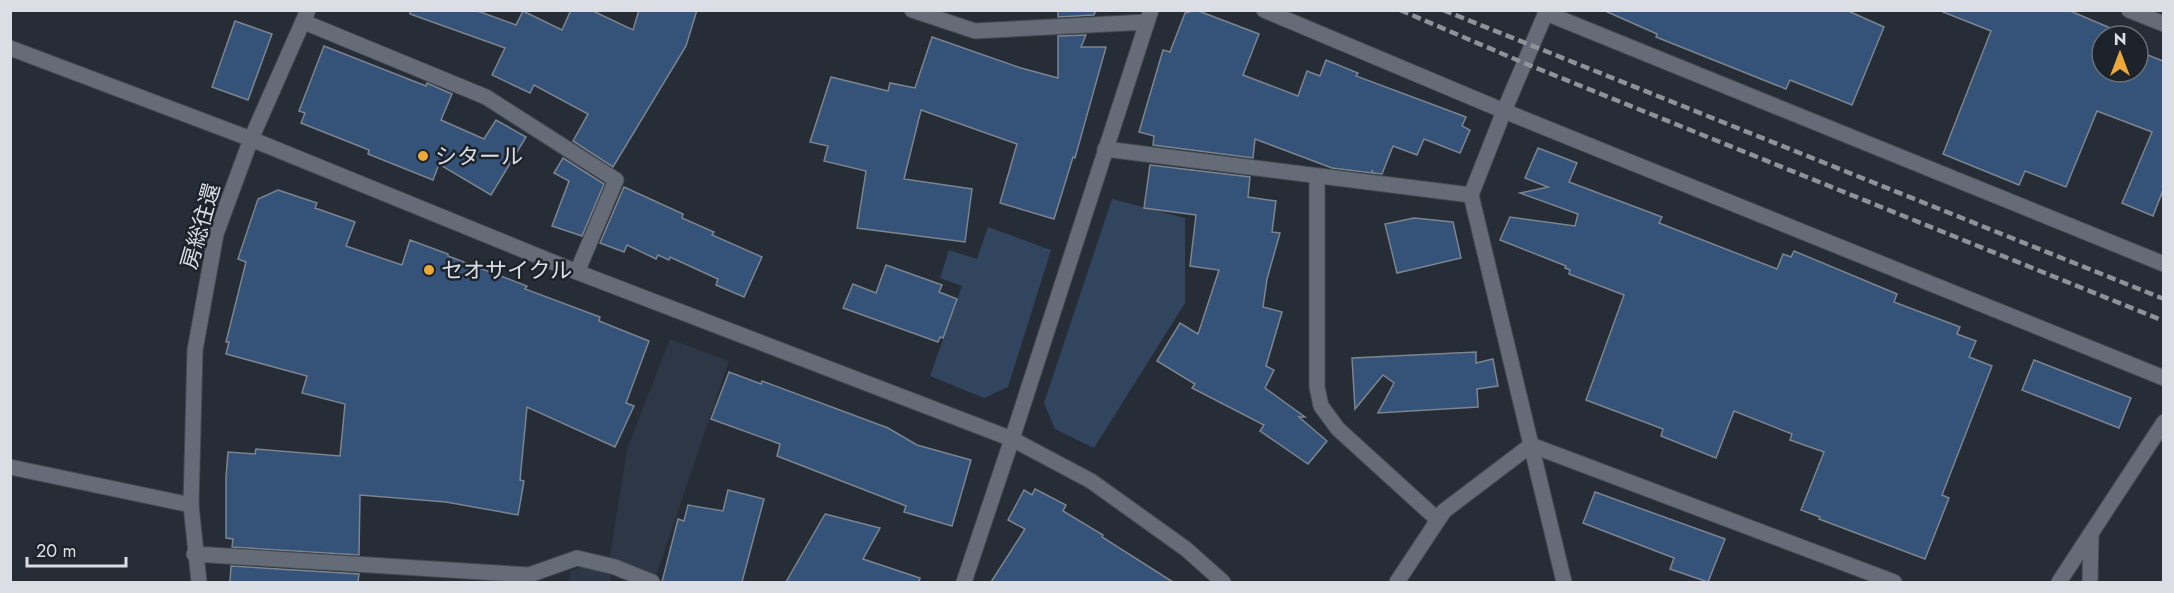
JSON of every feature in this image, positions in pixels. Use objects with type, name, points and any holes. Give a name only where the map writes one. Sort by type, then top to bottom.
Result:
[{"type":"street","points":[[912,10],[975,31],[1149,16],[964,582]]},
{"type":"street","points":[[1264,10],[1504,111],[2163,378]]},
{"type":"street","points":[[2129,10],[2163,24]]},
{"type":"street","points":[[1564,582],[1471,195],[1547,12],[2163,264]]},
{"type":"street","points":[[306,16],[486,98],[616,180],[577,272]]},
{"type":"street","name":"房総往還","points":[[199,582],[194,554],[191,505],[195,350],[216,234],[251,140],[306,16]]},
{"type":"street","points":[[10,48],[251,140],[577,272],[1012,439],[1091,480],[1186,549],[1223,582]]},
{"type":"street","points":[[1105,149],[1471,195]]},
{"type":"street","points":[[1317,177],[1317,387],[1321,406],[1338,429],[1438,520]]},
{"type":"street","points":[[2059,582],[2163,422]]},
{"type":"street","points":[[1397,582],[1444,511],[1531,445]]},
{"type":"street","points":[[1531,445],[1894,582]]},
{"type":"street","points":[[10,467],[191,505]]},
{"type":"street","points":[[2090,582],[2091,536]]},
{"type":"street","points":[[194,554],[529,575],[577,558],[615,567],[652,582]]},
{"type":"shaded area","points":[[1112,199],[1185,218],[1185,303],[1094,448],[1055,429],[1044,403]]},
{"type":"shaded area","points":[[988,227],[1051,250],[1008,387],[984,398],[930,376],[962,286],[940,278],[949,250],[977,259]]},
{"type":"shaded area","points":[[670,339],[729,361],[655,579],[609,562],[627,449]]},
{"type":"shaded area","points":[[581,567],[611,575],[610,582],[569,582],[570,571]]},
{"type":"building","points":[[410,10],[475,10],[516,25],[523,11],[562,30],[571,10],[591,10],[633,30],[639,10],[697,10],[686,46],[613,167],[573,141],[588,114],[534,85],[530,93],[492,75],[505,48],[410,14]]},
{"type":"building","points":[[1058,10],[1096,10],[1094,15],[1058,17]]},
{"type":"building","points":[[1196,10],[1259,34],[1243,75],[1298,96],[1307,71],[1320,76],[1326,60],[1358,73],[1356,76],[1466,117],[1462,126],[1470,130],[1460,153],[1424,139],[1417,155],[1393,146],[1382,174],[1373,173],[1372,170],[1372,173],[1332,168],[1255,139],[1253,158],[1153,145],[1154,136],[1139,132],[1163,50],[1170,52],[1185,13]]},
{"type":"building","points":[[1603,10],[1846,10],[1884,27],[1852,105],[1790,80],[1786,89],[1656,37],[1657,34]]},
{"type":"building","points":[[1943,10],[2068,10],[2101,24],[2090,24],[2090,84],[2150,84],[2150,56],[2163,61],[2163,190],[2153,216],[2122,203],[2152,132],[2097,111],[2066,187],[2025,171],[2019,185],[1943,154],[1991,31],[1943,12]]},
{"type":"building","points":[[235,21],[272,34],[248,100],[212,87]]},
{"type":"building","points":[[1086,35],[1081,47],[1106,47],[1075,158],[1073,157],[1054,219],[1000,203],[1017,144],[921,110],[904,179],[972,189],[965,242],[857,228],[866,171],[824,161],[828,146],[810,142],[831,77],[888,91],[890,83],[915,88],[932,37],[1021,68],[1058,78],[1058,36]]},
{"type":"building","points":[[324,46],[452,94],[441,120],[484,139],[496,120],[526,137],[491,195],[439,164],[433,180],[368,154],[369,150],[301,123],[305,113],[299,111]]},
{"type":"building","points":[[1538,148],[1577,163],[1569,182],[1662,217],[1659,223],[1777,269],[1783,254],[1791,257],[1794,251],[1897,294],[1894,302],[1960,327],[1957,334],[1976,341],[1969,357],[1992,366],[1942,495],[1949,498],[1925,559],[1801,510],[1824,452],[1790,440],[1792,434],[1734,411],[1716,458],[1661,436],[1663,429],[1586,400],[1624,295],[1569,274],[1570,270],[1565,268],[1566,266],[1500,240],[1510,217],[1575,226],[1578,214],[1520,193],[1548,187],[1525,178]]},
{"type":"building","points":[[563,158],[604,184],[582,236],[552,226],[569,181],[554,173]]},
{"type":"building","points":[[1150,165],[1250,177],[1248,197],[1276,201],[1272,232],[1280,233],[1267,279],[1263,307],[1282,312],[1266,366],[1274,370],[1265,388],[1305,417],[1299,417],[1327,441],[1308,464],[1260,431],[1264,425],[1192,388],[1195,384],[1157,361],[1180,323],[1198,334],[1219,270],[1190,266],[1196,215],[1144,208]]},
{"type":"building","points":[[624,187],[683,214],[682,218],[714,232],[712,235],[762,257],[744,297],[716,285],[718,279],[670,257],[669,260],[658,255],[656,259],[627,245],[624,252],[600,243]]},
{"type":"building","points":[[278,190],[317,203],[315,208],[355,222],[346,246],[402,265],[410,240],[527,286],[525,289],[600,317],[599,321],[649,341],[626,403],[634,406],[615,447],[527,407],[520,480],[524,481],[518,515],[446,502],[360,495],[359,555],[232,547],[233,539],[226,538],[228,452],[255,454],[256,449],[340,456],[345,404],[302,393],[307,376],[226,354],[229,342],[226,342],[246,262],[238,259],[258,199]]},
{"type":"building","points":[[1414,218],[1453,222],[1461,258],[1397,273],[1385,224]]},
{"type":"building","points":[[886,265],[942,285],[939,292],[957,299],[943,338],[940,337],[938,342],[843,308],[853,284],[876,293]]},
{"type":"building","points":[[1476,352],[1476,363],[1493,359],[1498,386],[1477,389],[1478,407],[1378,413],[1394,383],[1383,375],[1355,409],[1352,358]]},
{"type":"building","points":[[2034,360],[2131,398],[2119,428],[2022,390]]},
{"type":"building","points":[[729,372],[761,384],[762,381],[888,428],[917,445],[971,460],[952,526],[904,512],[906,506],[777,456],[780,444],[711,419]]},
{"type":"building","points":[[1035,489],[1066,505],[1063,511],[1173,582],[991,582],[1025,529],[1008,520],[1024,490],[1032,495]]},
{"type":"building","points":[[728,490],[764,499],[742,582],[662,582],[678,519],[684,521],[688,505],[723,511]]},
{"type":"building","points":[[1595,492],[1725,539],[1708,582],[1670,569],[1674,558],[1583,523]]},
{"type":"building","points":[[825,514],[880,528],[863,559],[920,578],[919,582],[786,582]]},
{"type":"building","points":[[231,566],[359,574],[358,582],[230,582]]},
{"type":"railway","points":[[1400,10],[1524,63],[2164,321]]},
{"type":"railway","points":[[1443,10],[2164,299]]},
{"type":"place","name":"シタール","points":[[423,156]]},
{"type":"place","name":"セオサイクル","points":[[429,270]]}]
